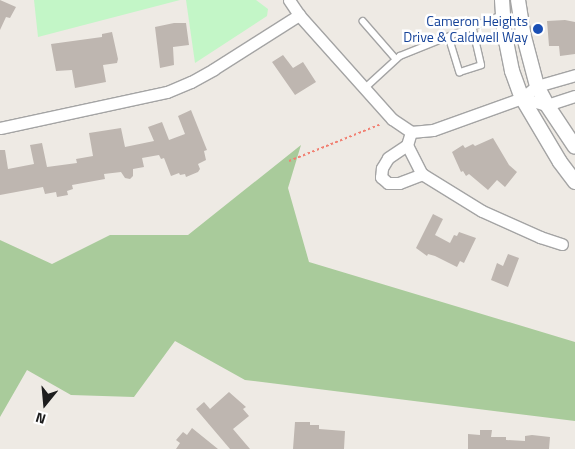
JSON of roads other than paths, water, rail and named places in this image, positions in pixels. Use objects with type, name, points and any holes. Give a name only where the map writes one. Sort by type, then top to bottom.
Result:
[{"type":"street","points":[[288,0],[299,15],[392,119],[411,132],[433,130],[522,98],[537,86],[575,75]]},
{"type":"street","points":[[502,0],[512,71],[522,98],[560,162],[575,182]]},
{"type":"street","points":[[518,0],[523,32],[537,86],[575,148]]},
{"type":"street","points":[[0,128],[167,92],[191,82],[214,69],[299,15]]},
{"type":"street","points":[[522,98],[547,105],[575,96]]},
{"type":"street","points":[[411,132],[407,145],[388,158],[382,168],[381,177],[388,184],[399,183],[422,174]]},
{"type":"street","points":[[407,145],[422,174],[482,211],[540,237],[562,244]]},
{"type":"lane","points":[[365,88],[396,59],[503,15]]},
{"type":"lane","points":[[363,21],[396,59]]},
{"type":"lane","points":[[449,36],[460,72],[481,65],[472,27]]},
{"type":"place","name":"Cameron Heights Drive & Caldwell Way","points":[[538,29]]}]
